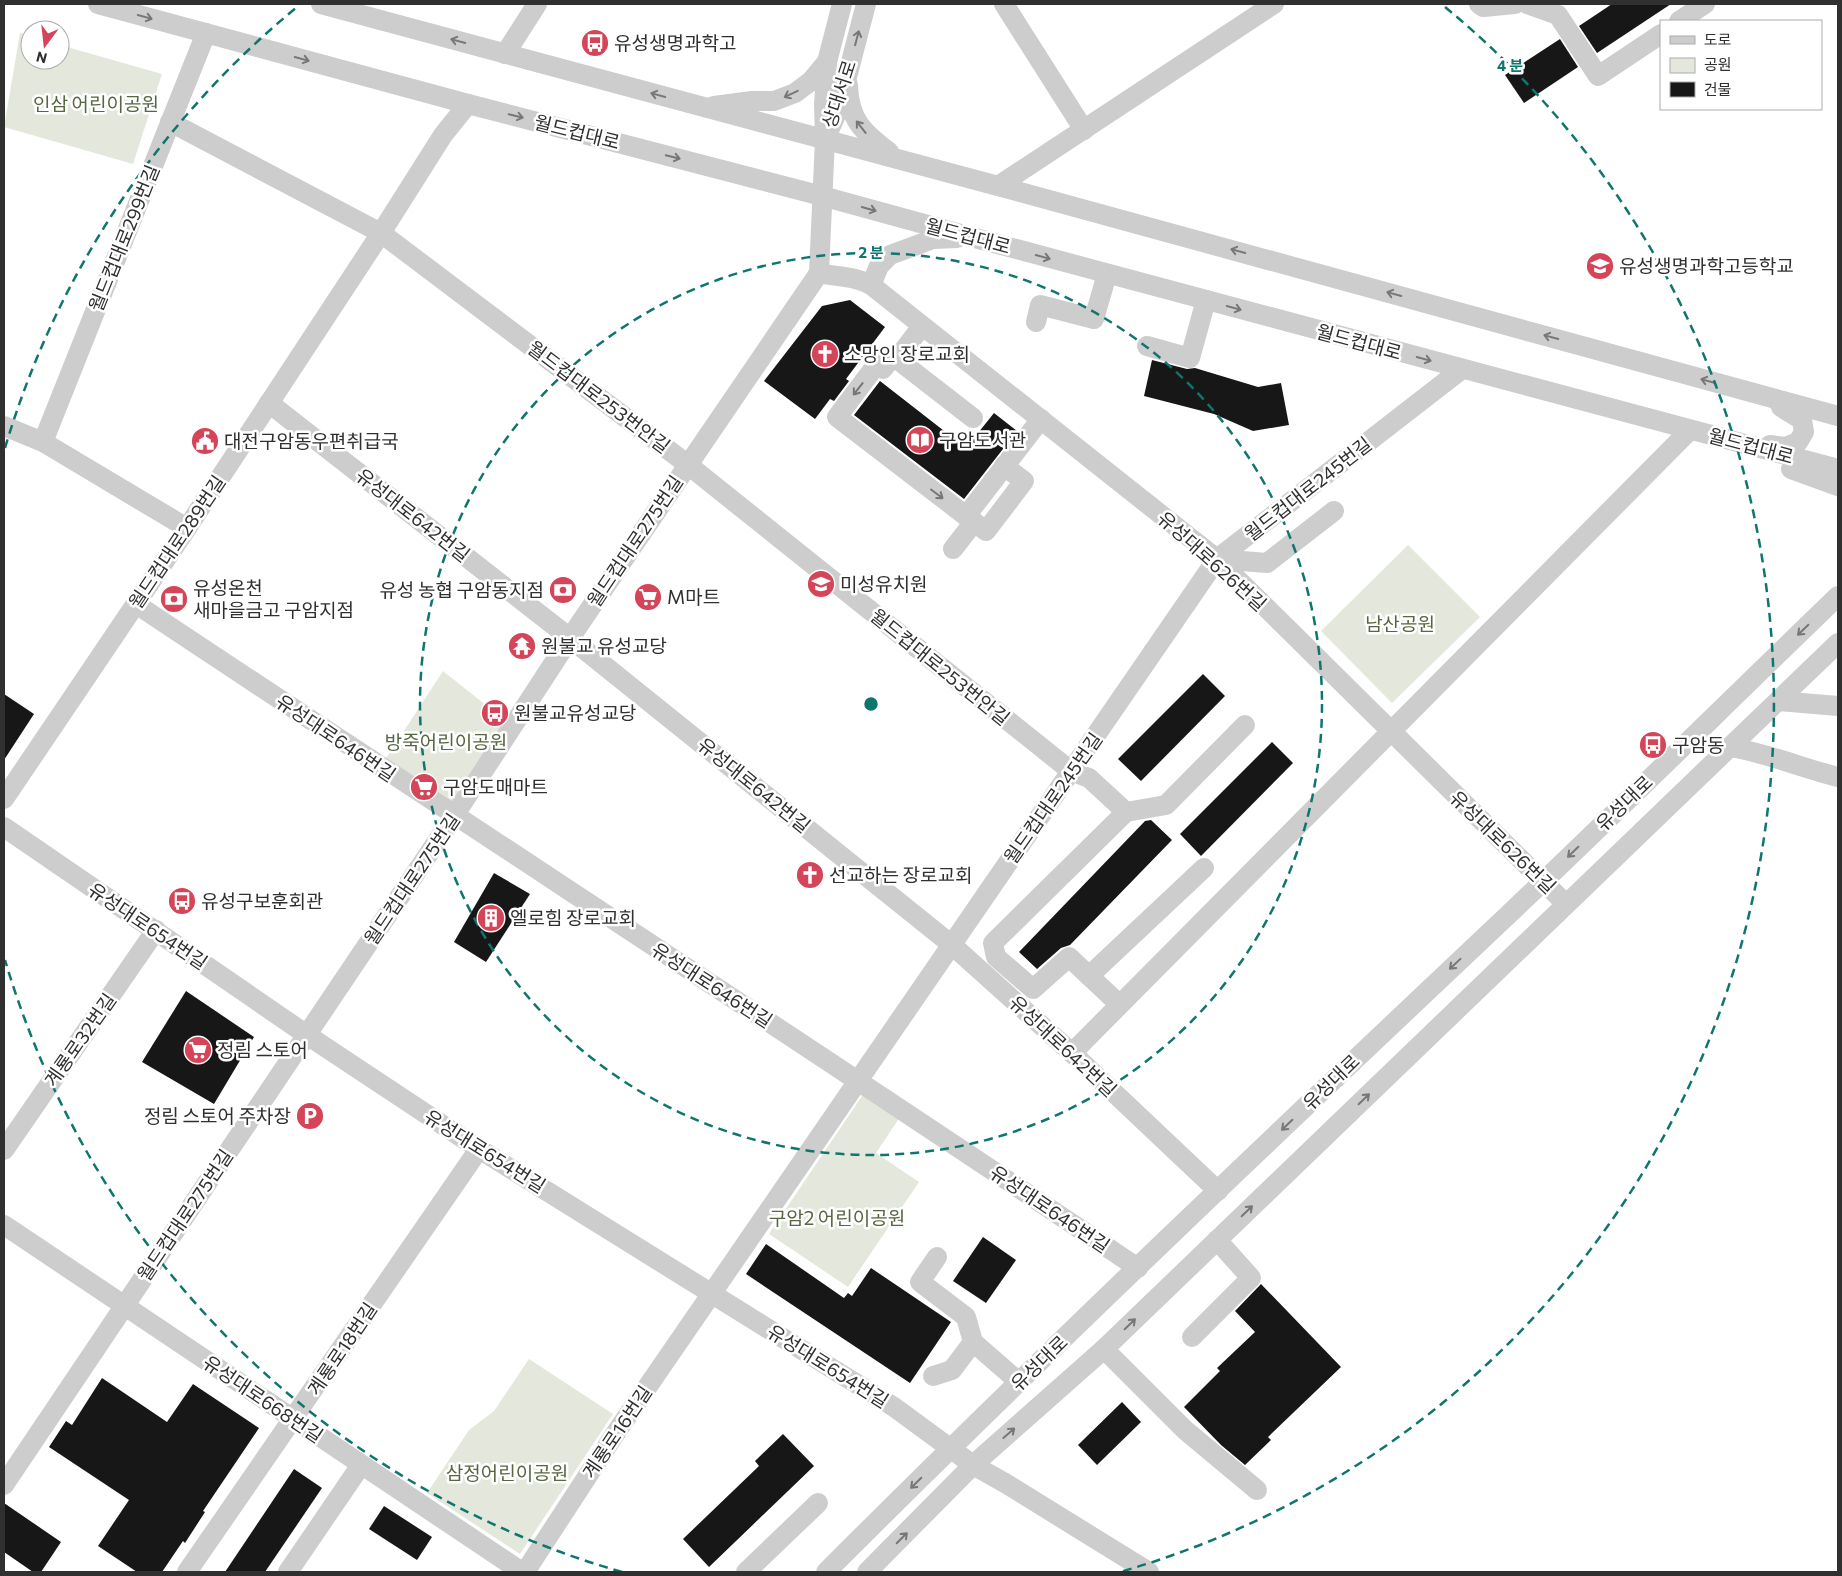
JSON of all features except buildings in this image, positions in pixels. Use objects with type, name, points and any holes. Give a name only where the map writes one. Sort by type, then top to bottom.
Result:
[{"type":"street","name":"월드컵대로","points":[[98,4],[1838,469]]},
{"type":"street","points":[[321,4],[825,139],[1838,416]]},
{"type":"street","points":[[505,54],[537,4]]},
{"type":"street","name":"상대서로","points":[[825,139],[824,104],[827,62],[842,4]]},
{"type":"street","name":"상대서로","points":[[825,139],[839,108],[866,4]]},
{"type":"street","points":[[1004,4],[1084,130]]},
{"type":"street","points":[[998,186],[1274,4]]},
{"type":"street","points":[[1479,4],[1483,7],[1515,4]]},
{"type":"street","points":[[1527,4],[1558,15],[1598,76],[1660,35]]},
{"type":"street","points":[[1681,20],[1705,4]]},
{"type":"street","name":"월드컵대로299번길","points":[[43,442],[206,33]]},
{"type":"street","points":[[705,108],[752,101],[774,101],[795,93],[811,81],[827,62]]},
{"type":"street","points":[[847,73],[848,97],[853,116],[869,137],[898,159]]},
{"type":"street","name":"월드컵대로289번길","points":[[4,799],[187,528],[381,233],[442,135],[468,104]]},
{"type":"street","points":[[170,122],[381,233]]},
{"type":"street","points":[[819,273],[825,139]]},
{"type":"street","name":"월드컵대로253번안길","points":[[381,233],[687,464],[1071,771],[1090,778],[1126,812]]},
{"type":"street","points":[[872,284],[879,266],[890,255],[899,250],[933,238],[975,238]]},
{"type":"street","name":"유성대로626번길","points":[[819,273],[836,277],[859,278],[872,284],[922,326],[1217,559],[1566,904]]},
{"type":"street","name":"월드컵대로275번길","points":[[4,1484],[454,816],[570,638],[687,464],[819,273]]},
{"type":"street","points":[[1036,322],[1040,305],[1094,319],[1107,274]]},
{"type":"street","points":[[1147,346],[1190,358],[1206,300]]},
{"type":"street","points":[[897,359],[922,326]]},
{"type":"street","points":[[970,519],[837,417],[877,364],[883,369],[893,356],[973,418]]},
{"type":"street","name":"월드컵대로245번길","points":[[712,1292],[1217,559],[1462,369]]},
{"type":"street","points":[[1755,394],[1838,408]]},
{"type":"street","points":[[1726,439],[1785,447],[1798,442],[1804,432],[1802,420],[1788,410],[1755,394]]},
{"type":"street","name":"유성대로642번길","points":[[269,403],[570,638],[952,945],[1072,1053],[1218,1191]]},
{"type":"street","points":[[953,549],[1004,466],[1041,419]]},
{"type":"street","points":[[4,426],[43,442],[187,528]]},
{"type":"street","points":[[1072,1053],[1690,430]]},
{"type":"street","points":[[1726,439],[1770,462],[1838,486]]},
{"type":"street","points":[[1217,559],[1267,564],[1334,511]]},
{"type":"street","name":"유성대로","points":[[826,1572],[950,1448],[1838,596]]},
{"type":"street","name":"유성대로646번길","points":[[136,604],[454,816],[858,1080],[1138,1268]]},
{"type":"street","name":"유성대로","points":[[867,1572],[973,1465],[1104,1349],[1838,644]]},
{"type":"street","points":[[1778,701],[1838,706]]},
{"type":"street","points":[[1119,1004],[1069,957],[1033,989],[996,957],[993,943],[1126,812],[1166,805],[1245,725]]},
{"type":"street","points":[[1730,747],[1754,751],[1806,769],[1838,777]]},
{"type":"street","name":"유성대로654번길","points":[[4,827],[307,1035],[479,1149],[712,1292],[894,1407],[973,1465],[1149,1572]]},
{"type":"street","points":[[1089,976],[1204,868]]},
{"type":"street","name":"계룡로32번길","points":[[4,1150],[156,930]]},
{"type":"street","name":"계룡로18번길","points":[[187,1572],[479,1149]]},
{"type":"street","name":"유성대로668번길","points":[[4,1225],[523,1572]]},
{"type":"street","points":[[1192,1337],[1251,1278],[1217,1240]]},
{"type":"street","points":[[937,1256],[920,1282],[966,1317],[973,1342],[1019,1382]]},
{"type":"street","name":"계룡로16번길","points":[[523,1572],[712,1292]]},
{"type":"street","points":[[933,1376],[952,1370],[973,1342]]},
{"type":"street","points":[[1104,1349],[1185,1430],[1257,1490]]},
{"type":"street","points":[[288,1572],[362,1465]]},
{"type":"street","points":[[746,1572],[818,1503]]},
{"type":"green space","name":"인삼 어린이공원","points":[[20,33],[20,70],[70,70],[70,48],[162,74],[133,164],[4,127]]},
{"type":"green space","name":"남산공원","points":[[1408,545],[1480,617],[1392,703],[1321,631]]},
{"type":"green space","name":"방죽어린이공원","points":[[443,671],[506,721],[457,806],[385,760]]},
{"type":"green space","name":"구암2 어린이공원","points":[[864,1093],[900,1117],[876,1153],[919,1182],[848,1287],[769,1234]]},
{"type":"green space","name":"삼정어린이공원","points":[[529,1359],[613,1414],[520,1554],[427,1493],[469,1430],[494,1411]]},
{"type":"place","name":"유성생명과학고","points":[[595,43]]},
{"type":"place","name":"유성생명과학고등학교","points":[[1600,266]]},
{"type":"place","name":"소망인 장로교회","points":[[825,354]]},
{"type":"place","name":"구암도서관","points":[[920,440]]},
{"type":"place","name":"대전구암동우편취급국","points":[[205,441]]},
{"type":"place","name":"미성유치원","points":[[821,584]]},
{"type":"place","name":"유성 농협 구암동지점","points":[[563,590]]},
{"type":"place","name":"M마트","points":[[648,597]]},
{"type":"place","name":"유성온천 새마을금고 구암지점","points":[[174,599]]},
{"type":"place","name":"원불교 유성교당","points":[[522,646]]},
{"type":"place","name":"원불교유성교당","points":[[495,713]]},
{"type":"place","name":"구암동","points":[[1653,745]]},
{"type":"place","name":"구암도매마트","points":[[424,787]]},
{"type":"place","name":"선교하는 장로교회","points":[[810,875]]},
{"type":"place","name":"유성구보훈회관","points":[[182,901]]},
{"type":"place","name":"엘로힘 장로교회","points":[[491,918]]},
{"type":"place","name":"정림 스토어","points":[[198,1050]]},
{"type":"place","name":"정림 스토어 주차장","points":[[310,1116]]}]
